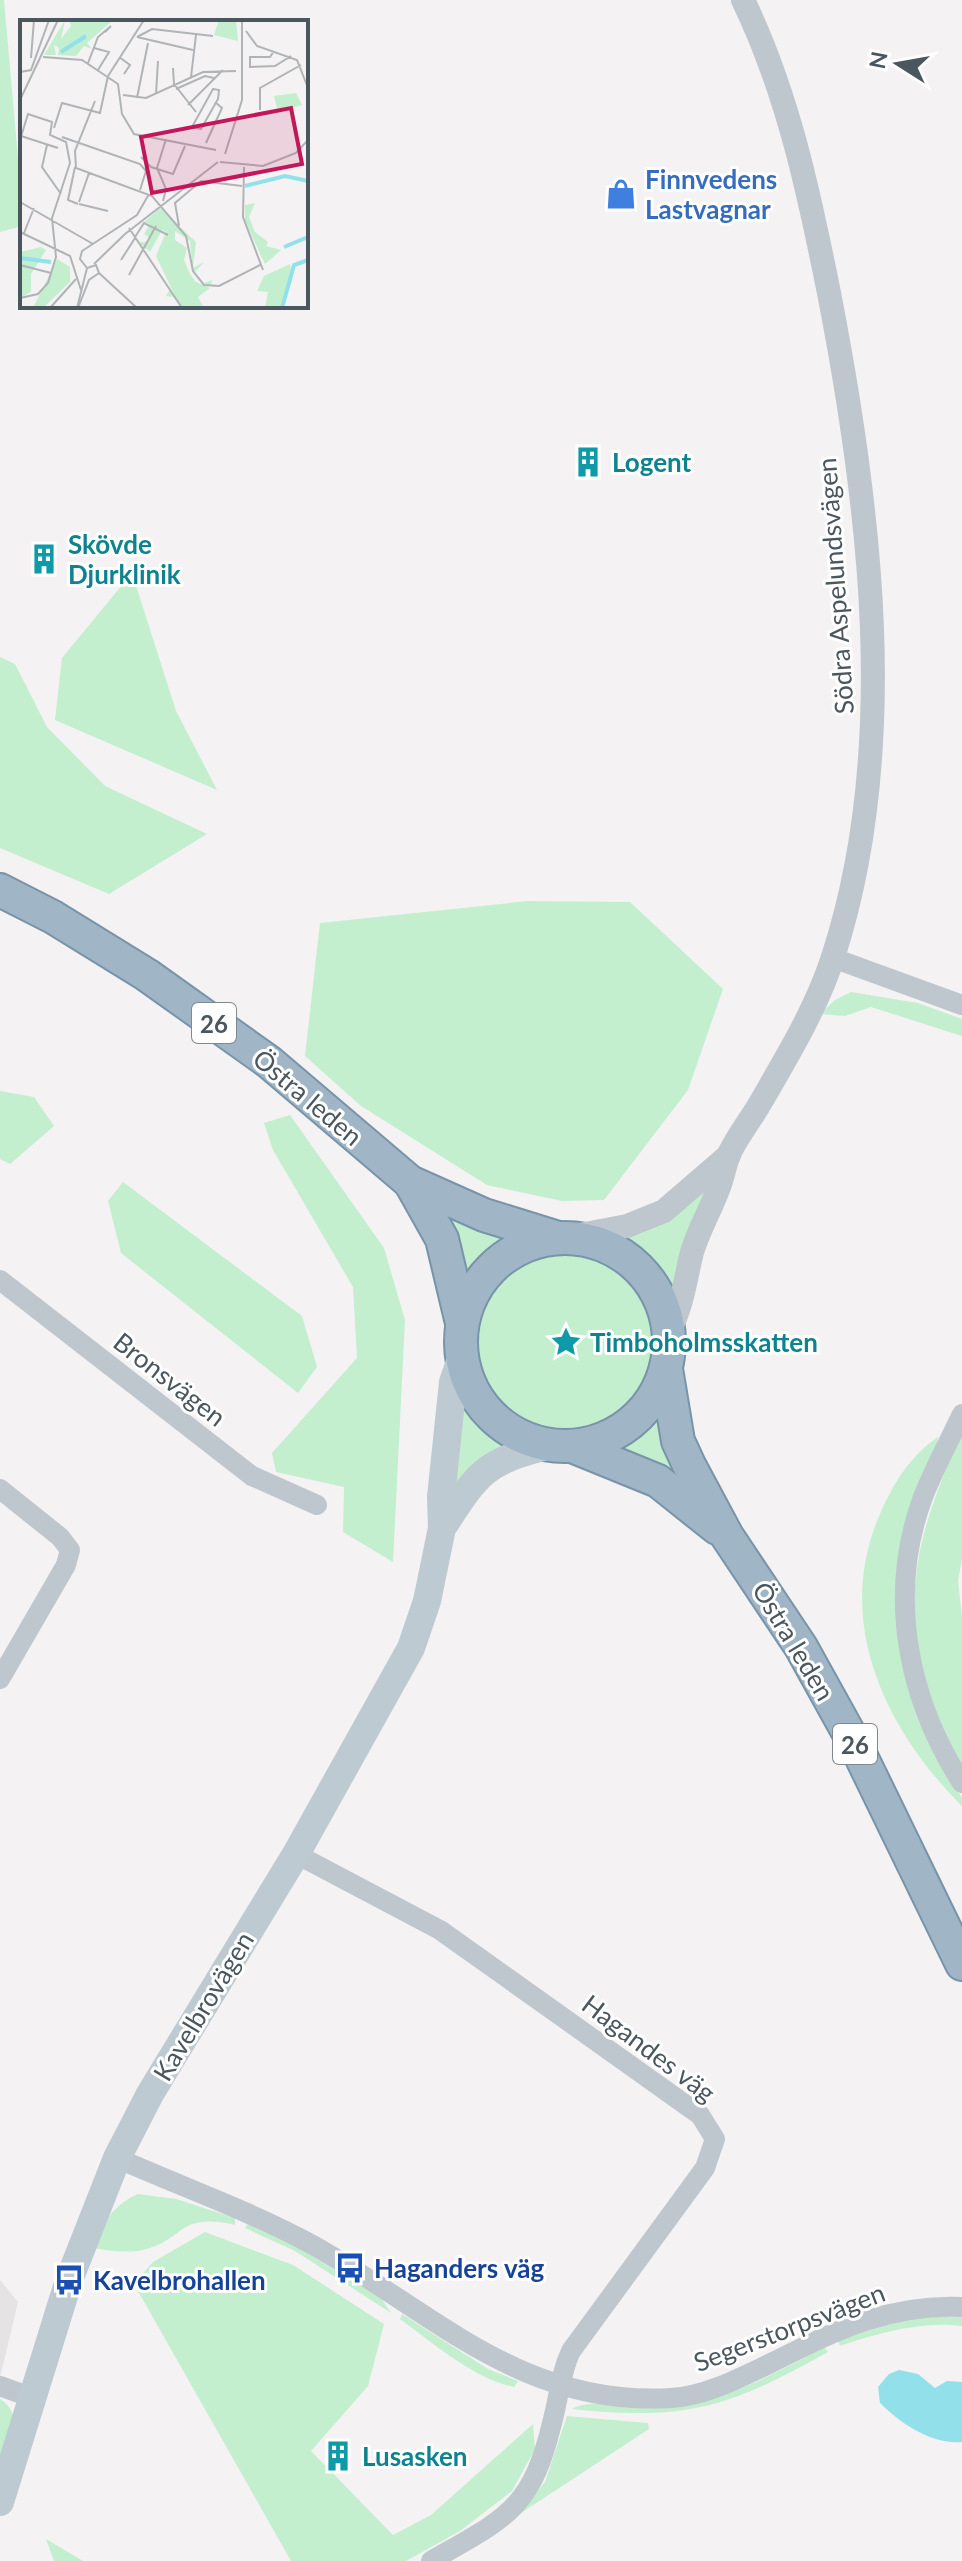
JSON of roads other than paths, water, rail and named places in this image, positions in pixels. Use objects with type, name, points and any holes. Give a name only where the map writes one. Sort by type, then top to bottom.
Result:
[{"type":"highway","name":"Östra leden","points":[[0,890],[66,925],[196,1010],[269,1062],[410,1182],[484,1215],[562,1237]]},
{"type":"highway","name":"Östra leden","points":[[410,1182],[442,1239],[462,1323]]},
{"type":"highway","name":"26","points":[[562,1237],[594,1241],[617,1251],[637,1266],[653,1285],[669,1331],[666,1369],[653,1398],[631,1422],[604,1439],[562,1446],[525,1438],[502,1425],[483,1407],[469,1384],[461,1359],[462,1323],[470,1297],[484,1274],[504,1256],[528,1243],[562,1237]]},
{"type":"highway","name":"Östra leden","points":[[666,1369],[678,1441],[727,1536],[801,1647],[857,1748],[962,1964]]},
{"type":"highway","name":"Östra leden","points":[[562,1446],[658,1481],[727,1536]]},
{"type":"main road","name":"Kavelbrovägen","points":[[0,2502],[69,2280],[117,2158],[150,2094],[296,1854],[411,1648],[427,1601],[442,1528],[441,1497],[453,1382],[461,1359]]},
{"type":"main road","name":"Kavelbrovägen","points":[[442,1528],[475,1478],[497,1461],[562,1446]]},
{"type":"street","name":"Södra Aspelundsvägen","points":[[669,1331],[682,1307],[692,1252],[729,1155],[793,1044],[833,958],[855,866],[870,769],[871,647],[865,555],[841,356],[814,216],[770,56],[743,0]]},
{"type":"street","points":[[833,958],[962,1005]]},
{"type":"street","name":"Södra Aspelundsvägen","points":[[562,1237],[627,1226],[664,1211],[729,1155]]},
{"type":"street","name":"Bronsvägen","points":[[0,1280],[252,1476],[317,1505]]},
{"type":"street","points":[[962,1414],[923,1498],[909,1548],[905,1591],[906,1638],[924,1713],[962,1783]]},
{"type":"street","points":[[0,1489],[60,1537],[70,1550],[66,1565],[0,1679]]},
{"type":"street","name":"Hagandes väg","points":[[296,1854],[440,1930],[700,2115],[715,2139],[705,2168],[571,2351],[560,2384],[542,2465],[529,2491],[514,2508],[481,2532],[431,2561]]},
{"type":"street","name":"Segerstorpsvägen","points":[[117,2158],[275,2225],[350,2268],[455,2338],[506,2366],[560,2384],[613,2396],[673,2398],[733,2381],[836,2331],[883,2313],[929,2306],[962,2307]]},
{"type":"street","points":[[0,2386],[33,2398]]},
{"type":"water","points":[[899,2370],[918,2374],[935,2388],[947,2381],[962,2382],[962,2442],[939,2440],[917,2431],[880,2403],[878,2387],[889,2374]]},
{"type":"place","name":"Finnvedens Lastvagnar","points":[[621,194]]},
{"type":"place","name":"Logent","points":[[588,462]]},
{"type":"place","name":"Skövde Djurklinik","points":[[44,559]]},
{"type":"place","name":"Timboholmsskatten","points":[[566,1342]]},
{"type":"place","name":"Haganders väg","points":[[350,2268]]},
{"type":"place","name":"Kavelbrohallen","points":[[69,2280]]},
{"type":"place","name":"Lusasken","points":[[338,2456]]}]
